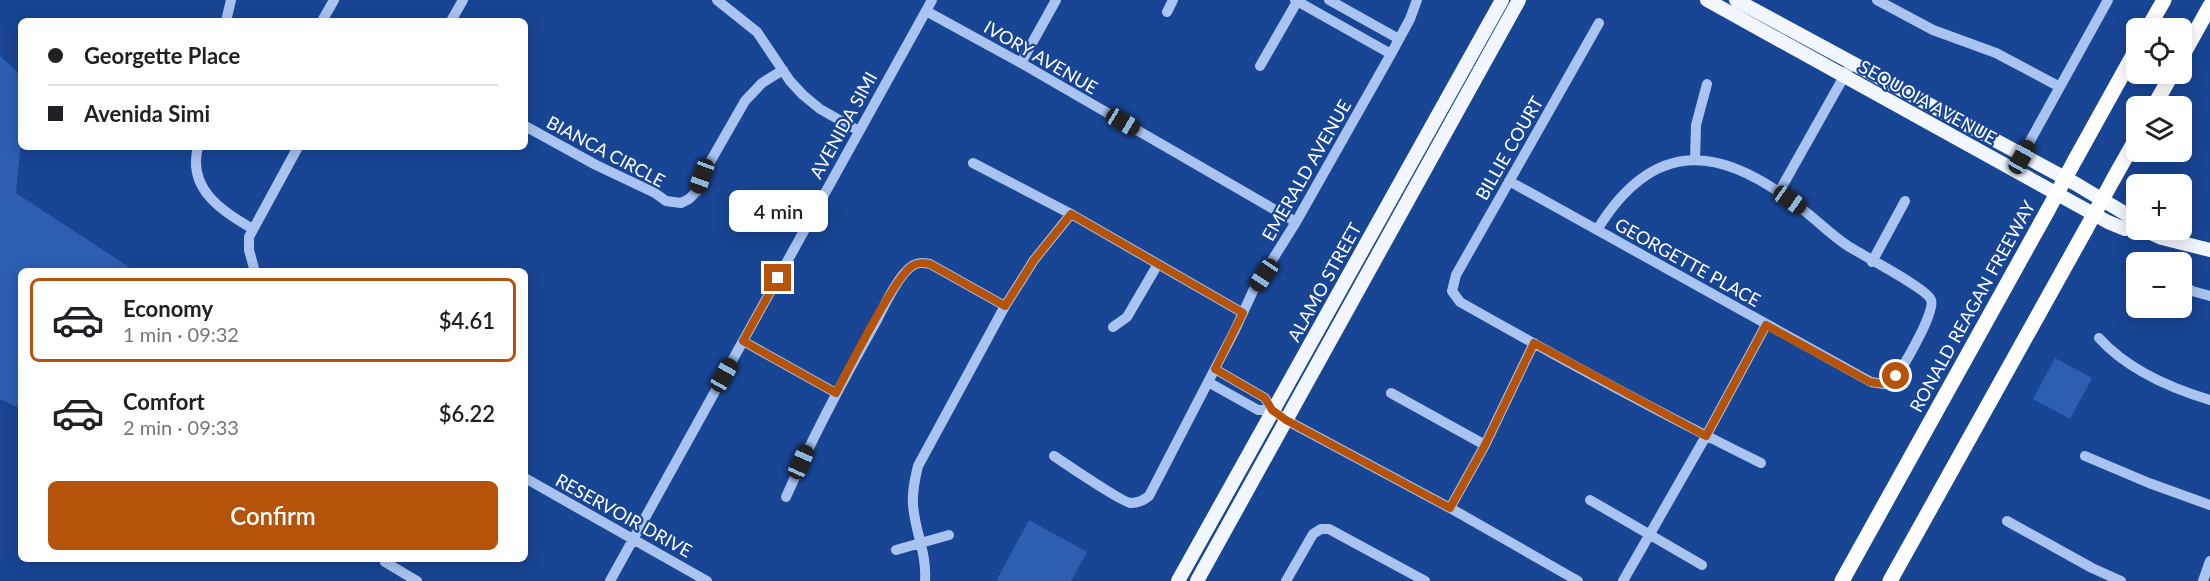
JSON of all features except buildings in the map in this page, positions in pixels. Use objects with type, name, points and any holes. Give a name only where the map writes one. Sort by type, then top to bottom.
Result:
[{"type":"highway","points":[[2154,18],[2164,0]]},
{"type":"highway","points":[[2192,38],[2210,6]]},
{"type":"highway","name":"RONALD REAGAN FREEWAY","points":[[1842,581],[2126,68]]},
{"type":"highway","points":[[1890,581],[2126,157]]},
{"type":"main road","name":"ALAMO STREET","points":[[1178,581],[1502,0]]},
{"type":"main road","name":"ALAMO STREET","points":[[1197,581],[1519,0]]},
{"type":"main road","name":"SEQUOIA AVENUE","points":[[1707,0],[2076,184],[2126,213]]},
{"type":"main road","name":"SEQUOIA AVENUE","points":[[1736,0],[2014,170],[2108,222],[2126,229]]},
{"type":"main road","name":"SEQUOIA AVENUE","points":[[2171,240],[2210,250]]},
{"type":"street","points":[[227,18],[231,0]]},
{"type":"street","points":[[324,18],[334,0]]},
{"type":"street","points":[[453,18],[463,0]]},
{"type":"street","points":[[717,0],[757,32],[790,81],[808,99],[820,109],[859,131]]},
{"type":"street","name":"AVENIDA SIMI","points":[[610,581],[932,0]]},
{"type":"street","points":[[1021,63],[1056,0]]},
{"type":"street","points":[[1167,12],[1173,0]]},
{"type":"street","points":[[1260,66],[1297,0],[1391,54]]},
{"type":"street","points":[[1329,0],[1399,39]]},
{"type":"street","name":"EMERALD AVENUE","points":[[1053,456],[1120,500],[1131,503],[1143,500],[1153,491],[1253,291],[1296,222],[1391,54],[1417,0]]},
{"type":"street","points":[[1877,0],[1933,30],[1996,53],[2060,87]]},
{"type":"street","points":[[2014,170],[2108,0]]},
{"type":"street","name":"IVORY AVENUE","points":[[926,11],[1021,63],[1296,222]]},
{"type":"street","name":"BILLIE COURT","points":[[1534,343],[1460,302],[1452,291],[1456,275],[1599,23]]},
{"type":"street","name":"BIANCA CIRCLE","points":[[528,128],[596,165],[655,193],[666,201],[681,203],[697,191],[702,176],[745,100],[762,83],[783,70]]},
{"type":"street","points":[[1779,192],[1848,70]]},
{"type":"street","points":[[1695,160],[1696,125],[1707,84]]},
{"type":"street","points":[[197,150],[195,172],[201,185],[234,218],[253,229]]},
{"type":"street","points":[[254,268],[248,243],[253,229],[296,150]]},
{"type":"street","points":[[1598,230],[1621,196],[1638,180],[1666,165],[1695,160],[1715,161],[1745,171],[1802,208],[1833,237],[1872,262],[1905,201]]},
{"type":"street","points":[[974,163],[1071,214],[1243,313]]},
{"type":"street","name":"GEORGETTE PLACE","points":[[1509,181],[1870,382],[1884,384],[1896,376],[1930,317],[1932,303],[1931,298],[1923,290],[1872,262]]},
{"type":"street","points":[[926,581],[926,558],[915,522],[913,504],[918,466],[1005,306],[1034,260],[1071,214]]},
{"type":"street","points":[[786,497],[836,393],[885,304],[905,273],[913,265],[930,264],[1005,306]]},
{"type":"street","points":[[1113,327],[1127,317],[1158,264]]},
{"type":"street","points":[[2192,291],[2210,296]]},
{"type":"street","points":[[1623,581],[1766,325]]},
{"type":"street","points":[[2099,338],[2111,351],[2130,365],[2178,389],[2210,400]]},
{"type":"street","points":[[743,341],[836,393]]},
{"type":"street","points":[[1450,508],[1485,445],[1534,343],[1706,436],[1761,463]]},
{"type":"street","points":[[1215,369],[1265,398],[1272,410],[1286,420],[1450,508],[1578,581]]},
{"type":"street","points":[[1208,382],[1258,410],[1272,410]]},
{"type":"street","points":[[1391,393],[1485,445]]},
{"type":"street","points":[[2085,456],[2210,505]]},
{"type":"street","name":"RESERVOIR DRIVE","points":[[528,480],[707,581]]},
{"type":"street","points":[[1590,500],[1702,565]]},
{"type":"street","points":[[2007,521],[2092,568],[2121,581]]},
{"type":"street","points":[[1286,581],[1313,534],[1321,529],[1329,529],[1425,581]]},
{"type":"street","points":[[896,550],[949,535]]},
{"type":"street","points":[[2203,581],[2210,561]]},
{"type":"street","points":[[385,562],[417,581]]},
{"type":"shaded area","points":[[0,56],[18,72],[18,150],[20,150],[16,193],[130,268],[18,268],[18,408],[0,399]]},
{"type":"shaded area","points":[[2055,358],[2092,378],[2070,419],[2033,399]]},
{"type":"shaded area","points":[[1029,520],[1087,552],[1071,581],[996,581]]},
{"type":"route","points":[[778,278],[743,341],[836,393],[885,304],[905,273],[913,265],[930,264],[1005,306],[1034,260],[1071,214],[1243,313],[1215,369],[1265,398],[1272,410],[1286,420],[1450,508],[1485,445],[1534,343],[1706,436],[1766,325],[1870,382],[1884,384],[1896,376]]}]
